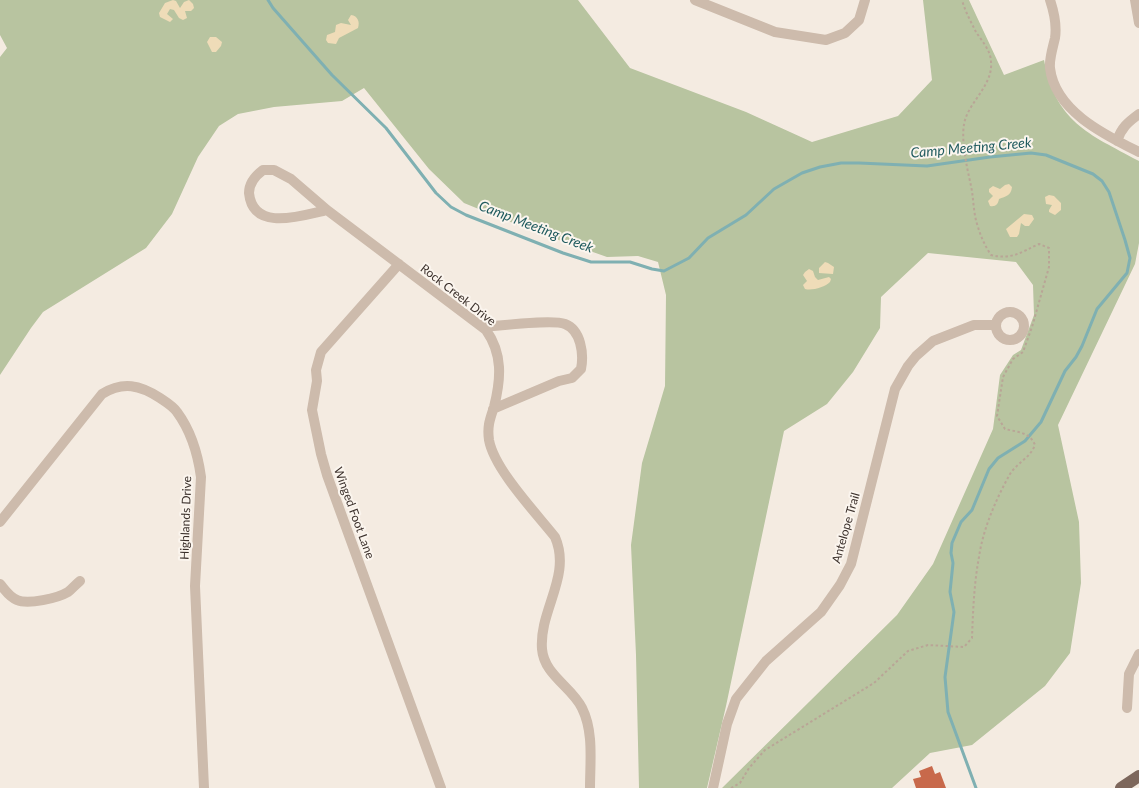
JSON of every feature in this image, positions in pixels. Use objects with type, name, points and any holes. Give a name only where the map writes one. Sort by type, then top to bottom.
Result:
[{"type":"main road","points":[[1121,788],[1139,776]]},
{"type":"street","points":[[695,0],[774,32],[826,40],[845,34],[860,20],[865,0]]},
{"type":"street","points":[[1050,0],[1056,26],[1050,68],[1058,92],[1084,121],[1139,152]]},
{"type":"street","points":[[1135,0],[1139,23]]},
{"type":"street","points":[[1117,141],[1120,130],[1139,114]]},
{"type":"street","name":"Rock Creek Drive","points":[[327,210],[285,218],[271,218],[255,207],[250,197],[249,188],[263,170],[274,170],[291,179],[327,210],[482,327],[492,338],[499,362],[500,378],[488,422],[489,439],[499,467],[555,537],[559,546],[561,556],[560,567],[544,631],[542,648],[544,659],[550,670],[584,710],[590,739],[590,788]]},
{"type":"street","name":"Winged Foot Lane","points":[[399,264],[321,352],[316,370],[317,381],[312,410],[321,454],[330,484],[441,788]]},
{"type":"street","points":[[482,327],[558,322],[571,327],[575,332],[582,352],[581,369],[572,378],[559,381],[493,409]]},
{"type":"street","name":"Antelope Trail","points":[[713,788],[727,724],[736,699],[766,661],[821,612],[840,586],[851,564],[895,389],[908,366],[933,341],[974,325],[996,325]]},
{"type":"street","name":"Highlands Drive","points":[[0,522],[102,394],[113,388],[126,386],[140,388],[149,391],[176,410],[192,441],[200,464],[201,477],[195,586],[204,788]]},
{"type":"street","points":[[0,584],[7,593],[18,600],[31,601],[68,592],[80,581]]},
{"type":"street","points":[[1127,708],[1129,674],[1139,654]]},
{"type":"path","points":[[731,788],[740,783],[749,768],[765,750],[874,683],[908,651],[928,645],[964,647],[972,638],[979,556],[991,516],[1011,472],[1032,451],[1035,445],[1027,434],[1005,429],[997,416],[1003,377],[1012,359],[1023,352],[1032,327],[1049,267],[1049,248],[1039,244],[1015,256],[1000,257],[991,255],[984,245],[978,228],[973,212],[964,133],[966,115],[986,82],[992,64],[990,55],[976,31],[962,0]]},
{"type":"green space","points":[[0,0],[578,0],[630,68],[746,112],[812,142],[898,116],[932,80],[923,0],[969,0],[1004,75],[1044,60],[1049,81],[1057,98],[1076,123],[1089,133],[1139,161],[1139,243],[1135,264],[1058,425],[1079,522],[1081,583],[1070,653],[1045,686],[972,745],[930,753],[892,788],[722,788],[897,615],[933,564],[993,429],[1000,375],[1013,355],[1021,350],[1034,315],[1033,285],[1016,262],[928,253],[881,297],[880,328],[853,372],[827,404],[784,431],[707,788],[639,788],[631,545],[642,463],[665,386],[666,295],[658,262],[638,256],[607,257],[525,228],[464,203],[429,169],[364,88],[342,101],[274,107],[238,114],[219,126],[198,157],[172,214],[146,248],[43,312],[0,375],[0,57],[7,48],[0,35]]},
{"type":"sand","points":[[173,0],[176,1],[180,8],[184,2],[189,0],[193,4],[194,8],[191,11],[185,11],[187,18],[183,20],[179,18],[174,10],[170,9],[167,14],[173,19],[170,22],[160,17],[159,13],[165,3]]},
{"type":"sand","points":[[351,15],[358,20],[358,28],[339,38],[336,44],[328,43],[326,40],[327,35],[335,32],[336,25],[341,23],[351,25],[348,20]]},
{"type":"sand","points":[[210,37],[216,37],[222,42],[216,52],[212,52],[207,42]]},
{"type":"sand","points":[[1009,184],[1012,187],[1009,194],[999,199],[995,206],[990,206],[988,201],[993,196],[989,189],[993,186],[1000,189]]},
{"type":"sand","points":[[1049,195],[1054,196],[1061,203],[1061,210],[1055,215],[1049,212],[1052,205],[1046,204],[1045,197]]},
{"type":"sand","points":[[1024,214],[1032,215],[1034,219],[1029,226],[1021,223],[1017,237],[1010,237],[1006,229]]},
{"type":"sand","points":[[825,262],[834,267],[833,274],[819,273],[819,268]]},
{"type":"sand","points":[[809,269],[813,271],[818,280],[829,277],[831,279],[830,282],[818,288],[805,289],[803,285],[807,281],[803,275]]},
{"type":"building","points":[[932,766],[935,774],[940,772],[946,788],[916,788],[913,779],[921,777],[919,771]]},
{"type":"waterway","name":"Camp Meeting Creek","points":[[268,0],[332,75],[386,128],[436,193],[451,207],[466,215],[591,262],[630,262],[664,271],[689,258],[708,238],[746,215],[774,189],[802,173],[841,163],[927,166],[1031,153],[1046,155],[1093,174],[1102,181],[1109,192],[1130,258],[1127,273],[1097,309],[1082,346],[1065,371],[1041,422],[1025,441],[998,458],[989,469],[972,510],[961,522],[952,543],[953,563],[950,592],[954,612],[945,677],[948,712],[976,788]]}]
